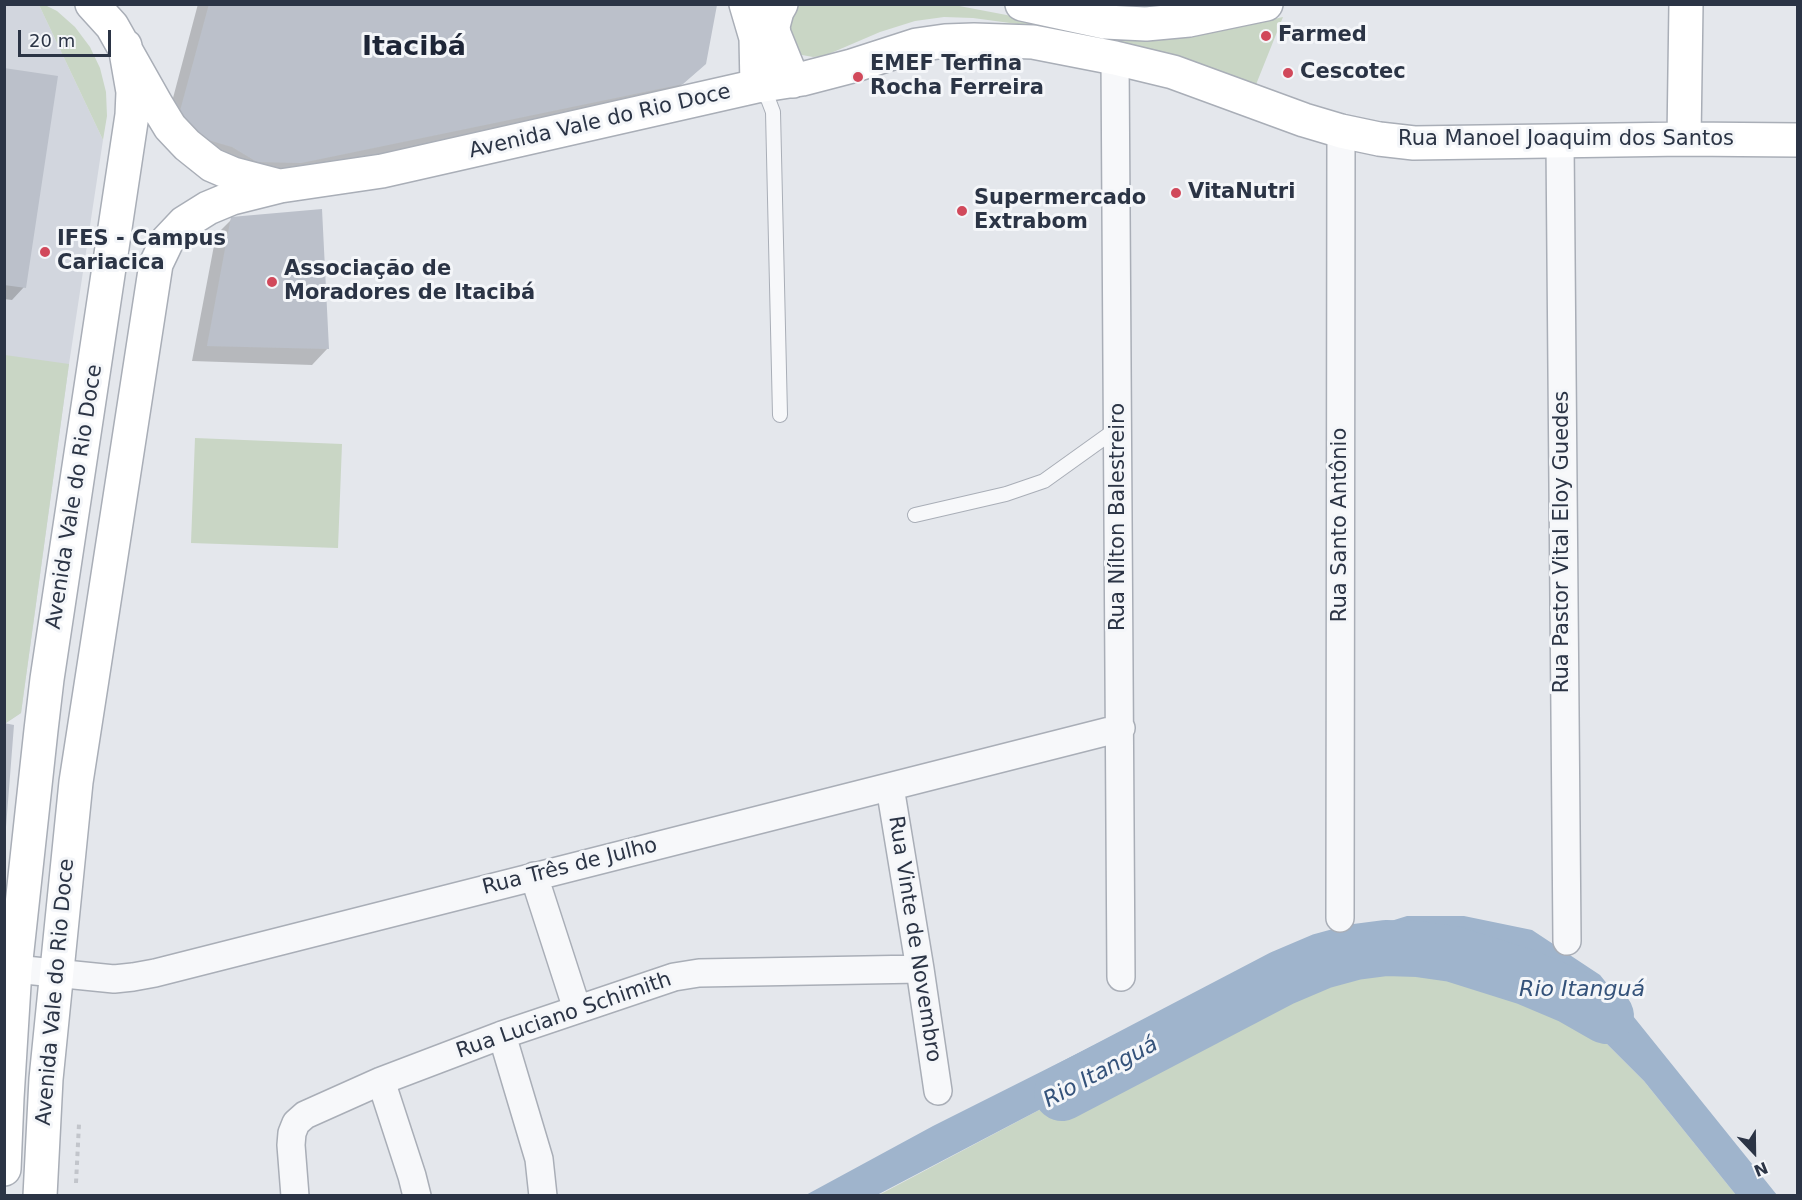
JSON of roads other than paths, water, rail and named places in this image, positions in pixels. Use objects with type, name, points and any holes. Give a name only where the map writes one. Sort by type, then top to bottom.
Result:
[{"type":"main road","points":[[92,4],[112,26],[125,46]]},
{"type":"main road","points":[[746,4],[756,38],[757,86]]},
{"type":"main road","points":[[781,4],[773,26],[774,34],[793,81]]},
{"type":"main road","points":[[1022,4],[1105,22],[1146,24],[1189,20],[1249,6]]},
{"type":"main road","points":[[1684,139],[1686,4]]},
{"type":"main road","name":"Rua Manoel Joaquim dos Santos","points":[[917,45],[974,40],[1033,42],[1115,58],[1173,72],[1304,120],[1341,131],[1414,143],[1684,139],[1797,140]]},
{"type":"main road","name":"Avenida Vale do Rio Doce","points":[[40,1196],[46,1079],[76,782],[156,264],[167,241],[184,223],[208,208],[232,198],[280,186],[382,171],[757,86],[793,81],[835,71],[917,45]]},
{"type":"main road","name":"Avenida Vale do Rio Doce","points":[[125,46],[170,127],[187,145],[212,165],[232,174],[280,186]]},
{"type":"main road","name":"Avenida Vale do Rio Doce","points":[[4,1169],[10,967],[47,679],[132,115],[134,92],[125,46]]},
{"type":"street","name":"Rua Nílton Balestreiro","points":[[1115,58],[1121,977]]},
{"type":"street","name":"Rua Santo Antônio","points":[[1340,918],[1341,131]]},
{"type":"street","name":"Rua Pastor Vital Eloy Guedes","points":[[1560,142],[1567,941]]},
{"type":"street","name":"Rua Três de Julho","points":[[10,967],[114,979],[133,977],[1121,728]]},
{"type":"street","name":"Rua Vinte de Novembro","points":[[890,787],[938,1091]]},
{"type":"street","points":[[534,876],[577,1010]]},
{"type":"street","name":"Rua Luciano Schimith","points":[[296,1196],[292,1133],[296,1123],[304,1115],[381,1081],[502,1035],[674,977],[699,974],[920,969]]},
{"type":"street","points":[[502,1035],[536,1148],[543,1196]]},
{"type":"street","points":[[381,1081],[417,1196]]},
{"type":"lane","points":[[757,86],[768,99],[773,112],[780,416]]},
{"type":"lane","points":[[915,515],[1006,494],[1044,481],[1118,428]]},
{"type":"water","name":"Rio Itanguá","points":[[1407,916],[1464,916],[1532,930],[1600,975],[1777,1195],[1736,1195],[1644,1081],[1578,1015],[1490,944],[1437,942],[1316,963],[1172,1033],[1041,1109],[877,1195],[804,1196],[933,1126],[1168,1008],[1330,940]]},
{"type":"waterway","name":"Rio Itanguá","points":[[1062,1093],[1282,978],[1322,961],[1355,952],[1386,948],[1418,949],[1453,954],[1526,977],[1571,996],[1606,1016]]},
{"type":"place","name":"Farmed","points":[[1266,36]]},
{"type":"place","name":"Cescotec","points":[[1288,73]]},
{"type":"place","name":"EMEF Terfina Rocha Ferreira","points":[[858,77]]},
{"type":"place","name":"VitaNutri","points":[[1176,193]]},
{"type":"place","name":"Supermercado Extrabom","points":[[962,211]]},
{"type":"place","name":"IFES - Campus Cariacica","points":[[45,252]]},
{"type":"place","name":"Associação de Moradores de Itacibá","points":[[272,282]]},
{"type":"district","name":"Itacibá","points":[[414,48]]}]
